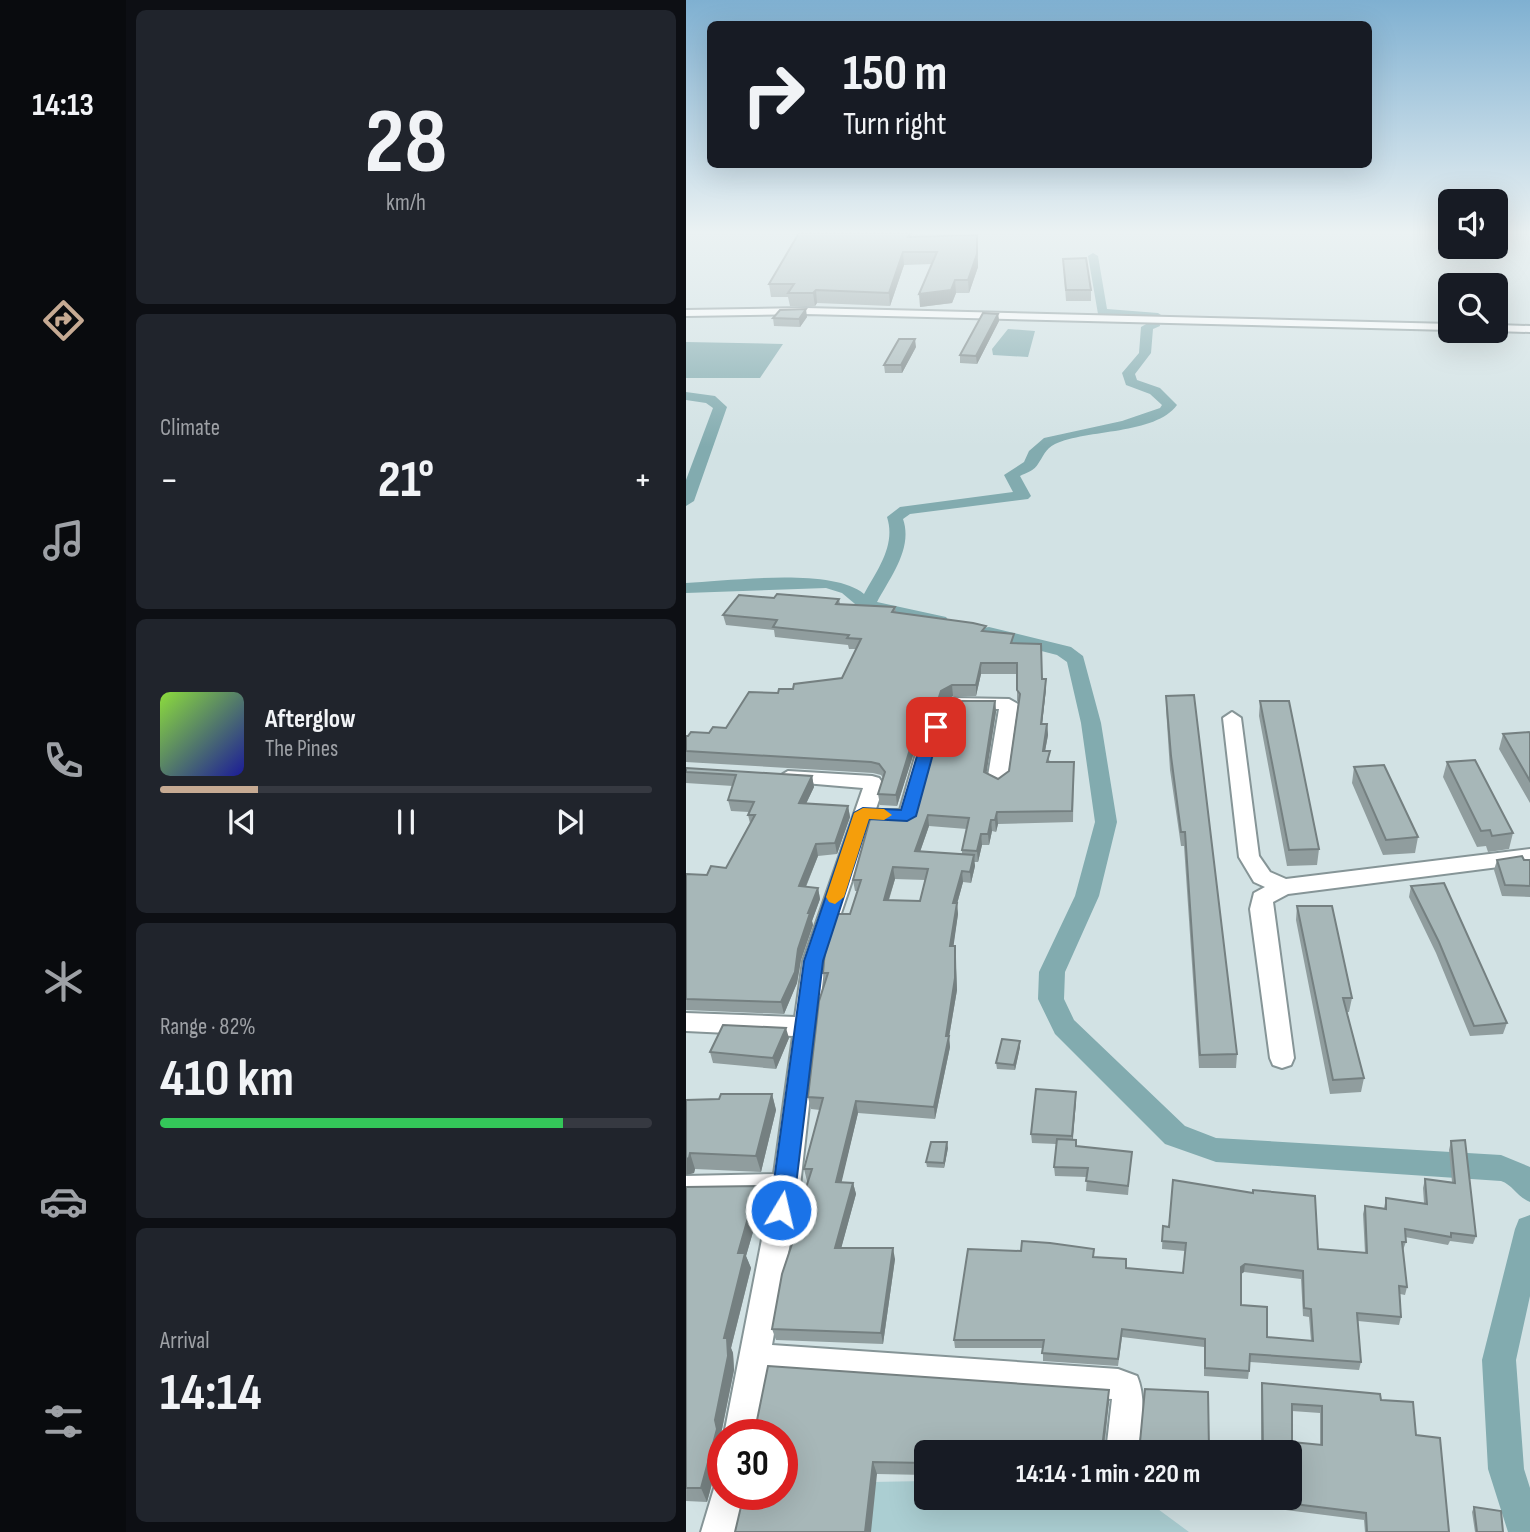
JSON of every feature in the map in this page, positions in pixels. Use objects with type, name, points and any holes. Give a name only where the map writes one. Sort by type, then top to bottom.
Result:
[{"type":"street","points":[[686,313],[817,311],[1438,327]]},
{"type":"street","points":[[1508,328],[1530,329]]},
{"type":"street","points":[[863,813],[907,816],[932,729],[946,727],[954,703],[1009,704],[998,782]]},
{"type":"street","points":[[1232,718],[1249,857],[1262,877],[1284,887]]},
{"type":"street","points":[[743,1419],[786,1186],[814,961],[874,785],[872,782],[766,775]]},
{"type":"street","points":[[1282,1058],[1260,904],[1262,898],[1284,887],[1530,856]]},
{"type":"street","points":[[686,1022],[804,1027]]},
{"type":"street","points":[[686,1188],[786,1186]]},
{"type":"street","points":[[754,1359],[1118,1384],[1126,1387],[1128,1398],[1123,1440]]},
{"type":"street","points":[[718,1532],[724,1510]]},
{"type":"shaded area","points":[[1008,329],[1035,331],[1028,357],[993,355],[992,349]]},
{"type":"shaded area","points":[[686,342],[783,344],[760,378],[686,378]]},
{"type":"shaded area","points":[[914,1481],[914,1510],[1159,1510],[1189,1532],[862,1532],[872,1482]]},
{"type":"building","points":[[806,309],[799,319],[773,318],[780,310]]},
{"type":"building","points":[[983,313],[998,314],[976,356],[960,355]]},
{"type":"building","points":[[899,339],[915,339],[901,365],[884,365]]},
{"type":"building","points":[[777,594],[839,599],[836,604],[895,607],[892,612],[973,623],[986,626],[982,631],[1014,634],[1011,643],[1041,644],[1042,679],[1046,679],[1041,724],[1047,724],[1043,751],[1050,751],[1047,762],[1074,762],[1072,811],[997,812],[995,820],[991,820],[988,834],[981,834],[977,851],[962,850],[969,818],[928,815],[915,851],[974,855],[970,872],[962,871],[953,903],[957,903],[950,946],[955,946],[955,978],[946,1036],[949,1036],[934,1107],[856,1101],[836,1182],[853,1183],[835,1248],[893,1248],[881,1333],[772,1329],[782,1274],[793,1241],[789,1241],[812,1169],[804,1169],[823,1098],[808,1097],[819,1001],[828,973],[823,973],[825,950],[837,914],[850,914],[861,880],[853,880],[872,812],[914,812],[941,724],[954,721],[962,701],[995,701],[984,772],[998,779],[1009,771],[1020,694],[1017,690],[1017,663],[981,663],[976,685],[952,685],[941,691],[935,709],[921,713],[896,795],[878,794],[885,772],[879,764],[871,762],[686,751],[686,736],[691,732],[709,733],[713,727],[726,728],[749,692],[778,693],[779,689],[793,689],[794,684],[842,678],[861,639],[847,638],[849,635],[773,627],[777,620],[723,615],[739,595],[774,598]],"holes":[[[893,867],[928,869],[920,901],[884,900]]]},
{"type":"building","points":[[1194,695],[1237,1054],[1200,1055],[1185,832],[1181,832],[1166,696]]},
{"type":"building","points":[[1260,701],[1289,701],[1319,849],[1289,850]]},
{"type":"building","points":[[1530,733],[1530,781],[1503,734]]},
{"type":"building","points":[[1475,760],[1513,833],[1492,836],[1490,830],[1481,831],[1447,762]]},
{"type":"building","points":[[1384,765],[1418,837],[1386,840],[1354,767]]},
{"type":"building","points":[[686,768],[812,776],[799,803],[848,806],[835,843],[816,844],[799,886],[818,888],[798,949],[795,972],[781,1002],[686,999],[686,874],[707,875],[711,866],[726,868],[755,815],[748,815],[754,802],[728,800],[736,775],[686,772]]},
{"type":"building","points":[[1522,856],[1524,860],[1530,860],[1530,886],[1505,885],[1497,860]]},
{"type":"building","points":[[1444,883],[1507,1023],[1474,1026],[1439,942],[1411,886]]},
{"type":"building","points":[[1297,906],[1332,906],[1352,998],[1343,998],[1364,1078],[1333,1080]]},
{"type":"building","points":[[723,1025],[786,1028],[773,1058],[710,1052]]},
{"type":"building","points":[[1002,1039],[1020,1041],[1014,1065],[996,1063]]},
{"type":"building","points":[[1036,1089],[1076,1092],[1072,1136],[1031,1134]]},
{"type":"building","points":[[721,1094],[772,1094],[756,1156],[690,1153],[686,1159],[686,1100],[719,1099]]},
{"type":"building","points":[[1057,1139],[1076,1140],[1076,1146],[1132,1152],[1128,1186],[1086,1181],[1088,1168],[1054,1167]]},
{"type":"building","points":[[1465,1140],[1476,1236],[1451,1233],[1451,1237],[1405,1229],[1406,1242],[1402,1242],[1407,1287],[1399,1286],[1401,1317],[1357,1313],[1361,1362],[1250,1354],[1249,1371],[1205,1368],[1205,1339],[1122,1329],[1118,1359],[1042,1353],[1044,1340],[954,1340],[968,1249],[1021,1251],[1022,1241],[1050,1243],[1094,1249],[1093,1257],[1126,1259],[1126,1268],[1183,1273],[1186,1243],[1162,1241],[1163,1226],[1169,1227],[1173,1180],[1253,1193],[1253,1190],[1315,1196],[1318,1249],[1367,1253],[1365,1206],[1386,1209],[1386,1198],[1427,1204],[1425,1179],[1455,1183],[1451,1141]],"holes":[[[1245,1264],[1303,1271],[1304,1308],[1311,1309],[1313,1341],[1267,1337],[1267,1307],[1241,1305],[1241,1267]]]},
{"type":"building","points":[[931,1142],[947,1142],[944,1163],[926,1162]]},
{"type":"building","points":[[757,1186],[738,1253],[745,1253],[724,1338],[727,1338],[728,1356],[715,1419],[707,1419],[707,1466],[701,1488],[686,1488],[686,1187]]},
{"type":"building","points":[[768,1366],[1109,1390],[1103,1440],[914,1440],[914,1463],[873,1462],[865,1532],[735,1532],[740,1510],[798,1510],[798,1419],[757,1419]]},
{"type":"building","points":[[1262,1383],[1380,1394],[1381,1400],[1413,1402],[1416,1435],[1440,1438],[1449,1532],[1367,1532],[1366,1513],[1302,1505],[1302,1443],[1322,1445],[1322,1406],[1292,1404],[1292,1440],[1263,1440]]},
{"type":"building","points":[[1145,1389],[1208,1392],[1209,1440],[1140,1440]]},
{"type":"building","points":[[1474,1507],[1501,1511],[1503,1532],[1477,1532]]},
{"type":"waterway","points":[[1101,304],[1102,312],[1158,317]]},
{"type":"waterway","points":[[867,605],[895,552],[900,532],[895,517],[906,510],[1023,496],[1012,475],[1031,464],[1034,454],[1049,441],[1126,424],[1165,411],[1170,405],[1155,391],[1131,382],[1128,373],[1145,353],[1148,342],[1147,327],[1156,323]]},
{"type":"waterway","points":[[686,396],[710,399],[720,407],[686,501]]},
{"type":"waterway","points":[[686,588],[827,583],[848,589],[867,605]]},
{"type":"waterway","points":[[867,605],[940,621]]},
{"type":"waterway","points":[[989,632],[1064,651],[1076,660],[1091,723],[1106,822],[1087,896],[1052,972],[1051,999],[1064,1027],[1175,1135],[1216,1150],[1501,1168],[1517,1173],[1530,1189]]},
{"type":"waterway","points":[[1526,1532],[1506,1469],[1499,1360],[1530,1229]]},
{"type":"slow traffic","points":[[835,897],[863,813],[884,815]]},
{"type":"route","points":[[781,1210],[814,961],[863,813],[907,816],[932,729],[936,727]]}]
